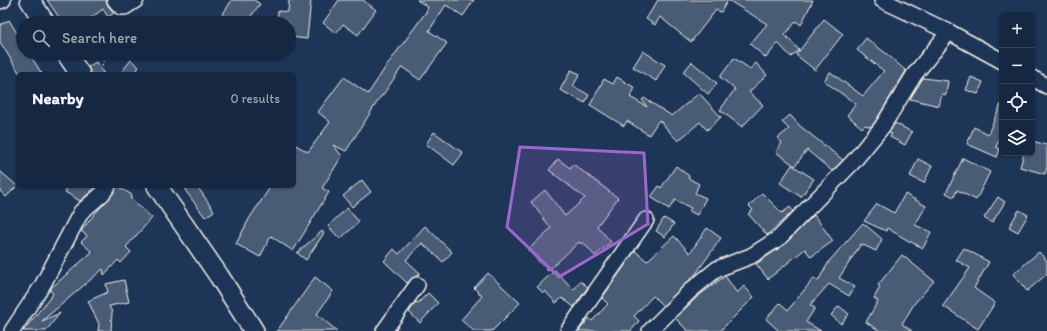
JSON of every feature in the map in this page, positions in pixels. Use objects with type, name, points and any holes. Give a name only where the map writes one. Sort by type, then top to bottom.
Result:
[{"type":"main road","points":[[30,0],[40,16]]},
{"type":"main road","points":[[71,60],[79,72]]},
{"type":"main road","points":[[158,188],[219,276],[254,331]]},
{"type":"street","points":[[115,0],[121,7],[126,7],[136,0]]},
{"type":"street","points":[[882,0],[949,32],[999,59]]},
{"type":"street","points":[[650,331],[691,290],[717,269],[751,256],[779,238],[853,162],[882,127],[914,75],[949,32]]},
{"type":"street","points":[[1035,80],[1047,86]]},
{"type":"street","points":[[12,331],[42,286],[80,212],[102,194],[106,188]]},
{"type":"street","points":[[568,331],[646,220]]},
{"type":"street","points":[[384,331],[417,285]]},
{"type":"path","points":[[100,69],[104,60]]},
{"type":"highlighted area","points":[[520,147],[644,153],[648,224],[559,277],[507,227]]},
{"type":"building","points":[[47,0],[106,0],[108,6],[114,13],[107,16],[103,9],[94,16],[58,16]]},
{"type":"building","points":[[232,0],[254,0],[260,4],[251,16],[222,16]]},
{"type":"building","points":[[289,0],[311,0],[307,39],[296,38],[296,16],[278,16],[278,11],[288,12]]},
{"type":"building","points":[[339,0],[363,0],[376,10],[358,35],[343,24],[336,33],[323,23]]},
{"type":"building","points":[[417,0],[474,0],[463,16],[446,5],[429,31],[447,43],[420,80],[402,67],[381,96],[346,151],[333,145],[342,156],[322,188],[329,192],[293,251],[271,236],[260,257],[236,244],[249,219],[270,188],[296,188],[296,145],[308,152],[330,122],[318,112],[344,77],[368,94],[428,7]]},
{"type":"building","points":[[658,0],[728,0],[721,12],[716,10],[691,42],[660,17],[655,25],[646,19]]},
{"type":"building","points":[[728,0],[813,0],[801,25],[796,21],[785,35],[799,50],[791,57],[778,43],[766,58],[750,44],[767,24]]},
{"type":"building","points":[[824,19],[843,34],[815,70],[796,55]]},
{"type":"building","points":[[9,20],[16,32],[16,60],[33,60],[41,72],[19,72],[0,42],[0,25]]},
{"type":"building","points":[[866,38],[906,71],[875,122],[871,127],[865,125],[862,128],[847,115],[856,104],[824,81],[830,72],[863,96],[884,71],[857,50]]},
{"type":"building","points":[[643,51],[665,65],[656,81],[633,67]]},
{"type":"building","points":[[734,58],[750,69],[756,63],[767,75],[749,92],[763,105],[742,127],[720,110],[735,89],[720,77]]},
{"type":"building","points":[[131,60],[139,67],[135,72],[122,72]]},
{"type":"building","points":[[96,62],[103,72],[90,72],[88,67]]},
{"type":"building","points":[[692,62],[717,83],[708,94],[683,72]]},
{"type":"building","points":[[571,70],[580,74],[573,86],[589,95],[585,103],[560,90]]},
{"type":"building","points":[[617,77],[635,88],[630,97],[647,107],[642,100],[644,98],[672,116],[699,93],[721,117],[707,130],[700,122],[678,141],[659,120],[649,135],[627,121],[624,126],[590,105],[604,79],[613,84]]},
{"type":"building","points":[[971,77],[983,82],[978,94],[966,90]]},
{"type":"building","points":[[923,78],[948,81],[946,95],[942,94],[939,106],[910,99]]},
{"type":"building","points":[[999,109],[999,140],[996,147],[999,148],[999,152],[997,157],[967,144],[974,127],[988,134]]},
{"type":"building","points":[[790,115],[800,126],[843,160],[832,171],[807,150],[795,166],[776,152],[782,143],[778,138],[789,129],[782,122]]},
{"type":"building","points":[[895,123],[912,132],[905,145],[890,137],[892,134],[889,133]]},
{"type":"building","points":[[434,132],[463,153],[454,165],[426,144]]},
{"type":"building","points":[[1035,142],[1047,145],[1047,167],[1045,174],[1020,167],[1023,156],[1035,156]]},
{"type":"building","points":[[963,158],[990,172],[976,200],[957,190],[954,197],[946,193]]},
{"type":"building","points":[[558,159],[570,168],[573,164],[618,198],[597,226],[611,242],[595,256],[583,242],[581,244],[579,242],[548,271],[528,250],[551,228],[531,202],[545,190],[565,216],[585,198],[549,170]]},
{"type":"building","points":[[918,159],[932,166],[924,183],[910,176]]},
{"type":"building","points":[[792,165],[814,179],[801,197],[780,183]]},
{"type":"building","points":[[676,166],[689,176],[688,178],[699,184],[695,193],[706,198],[697,215],[689,211],[691,208],[675,200],[669,209],[651,197],[659,186],[661,188]]},
{"type":"building","points":[[0,171],[16,185],[16,187],[6,197],[0,191]]},
{"type":"building","points":[[362,180],[371,192],[352,207],[343,196]]},
{"type":"building","points":[[67,188],[95,188],[80,201],[65,192]]},
{"type":"building","points":[[116,188],[120,188],[132,195],[130,198],[152,218],[126,247],[131,252],[121,263],[118,260],[104,275],[103,269],[42,321],[60,313],[46,331],[23,331],[53,294],[50,290],[51,288],[92,252],[81,242],[87,236],[81,231],[109,199]]},
{"type":"building","points":[[188,188],[198,188],[214,211],[205,217],[185,190]]},
{"type":"building","points":[[762,193],[782,213],[790,207],[793,211],[767,235],[748,214],[753,210],[749,206]]},
{"type":"building","points":[[905,194],[926,206],[915,225],[931,232],[923,248],[887,228],[886,231],[864,221],[877,204],[894,213]]},
{"type":"building","points":[[998,197],[1005,202],[992,223],[984,218]]},
{"type":"building","points":[[347,208],[359,222],[340,239],[328,226]]},
{"type":"building","points":[[1019,210],[1028,215],[1018,232],[1009,227]]},
{"type":"building","points":[[814,215],[833,241],[811,257],[805,249],[768,279],[756,264],[785,244]]},
{"type":"building","points":[[664,218],[674,224],[665,237],[656,231]]},
{"type":"building","points":[[863,223],[882,239],[876,251],[861,244],[839,278],[855,287],[849,296],[829,284],[810,305],[815,308],[806,322],[821,331],[779,331],[766,319],[780,303],[788,310],[814,278],[818,281],[830,260]]},
{"type":"building","points":[[425,226],[452,252],[443,262],[422,243],[406,260],[420,273],[407,283],[384,261],[394,249],[399,254]]},
{"type":"building","points":[[707,228],[721,238],[695,275],[663,306],[653,296],[634,316],[639,321],[631,331],[579,331],[589,318],[592,321],[608,304],[602,298],[635,251],[647,261],[674,236],[690,253]]},
{"type":"building","points":[[322,231],[324,233],[306,260],[297,253]]},
{"type":"building","points":[[964,248],[989,262],[974,288],[995,303],[978,329],[943,306],[970,268],[956,260]]},
{"type":"building","points":[[1039,252],[1047,261],[1047,274],[1027,291],[1013,274]]},
{"type":"building","points":[[902,255],[934,281],[914,304],[902,324],[912,331],[880,331],[866,322],[878,301],[874,298],[880,287],[878,285]]},
{"type":"building","points":[[555,270],[574,290],[580,281],[588,287],[574,307],[562,298],[556,303],[545,291],[543,293],[537,287]]},
{"type":"building","points":[[488,273],[520,303],[492,331],[474,331],[461,320],[482,296],[474,288]]},
{"type":"building","points":[[725,276],[737,293],[744,286],[754,297],[720,331],[688,331],[675,318],[697,297]]},
{"type":"building","points":[[315,277],[333,291],[317,314],[337,331],[277,331]]},
{"type":"building","points":[[124,280],[129,302],[109,306],[112,312],[111,331],[98,331],[99,324],[88,301],[108,292],[106,284]]},
{"type":"building","points":[[428,293],[438,303],[420,323],[409,312],[416,302],[418,303]]},
{"type":"building","points":[[839,306],[849,314],[841,324],[831,315]]}]
